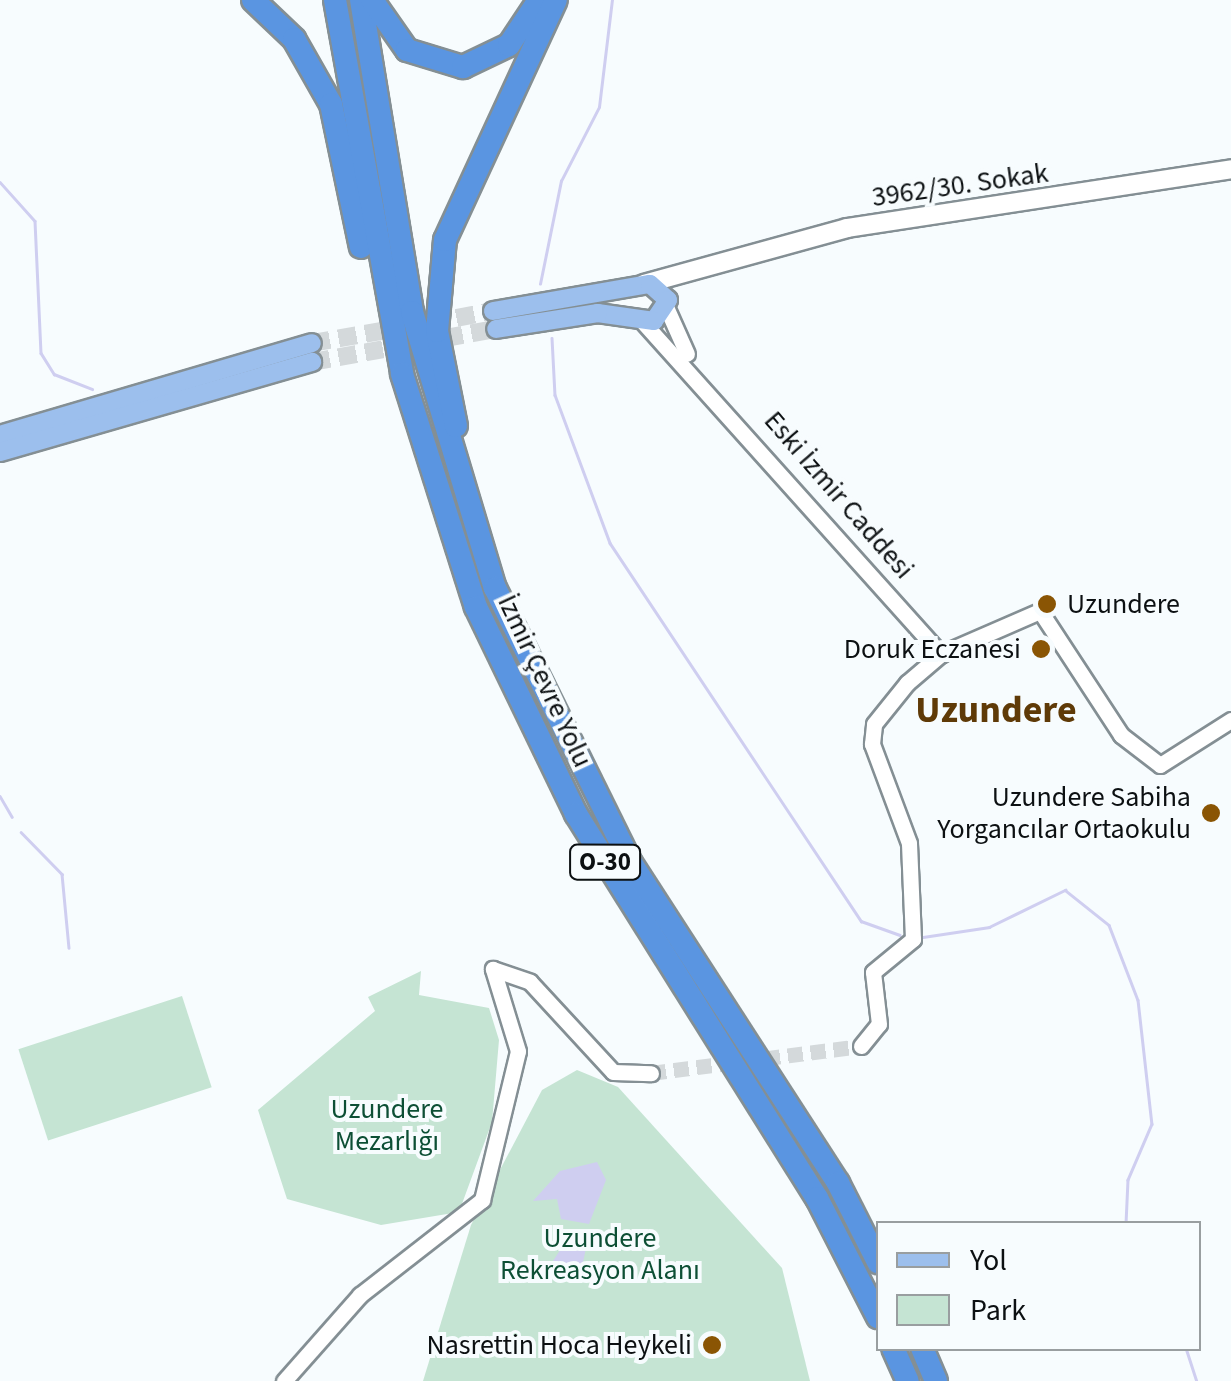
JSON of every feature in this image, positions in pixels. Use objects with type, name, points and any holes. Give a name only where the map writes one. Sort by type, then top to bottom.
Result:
[{"type":"highway","points":[[253,0],[294,40],[331,104],[366,266],[402,374]]},
{"type":"highway","name":"İzmir Çevre Yolu","points":[[335,0],[402,374],[476,607],[532,729],[614,877],[818,1198],[876,1313]]},
{"type":"highway","name":"İzmir Çevre Yolu","points":[[361,0],[412,312],[471,517],[531,672],[622,846],[838,1183],[876,1258]]},
{"type":"highway","points":[[372,0],[407,50],[462,66],[509,45],[539,0]]},
{"type":"highway","points":[[471,517],[437,330],[440,264],[464,182],[556,0]]},
{"type":"highway","points":[[894,1351],[908,1381]]},
{"type":"highway","points":[[923,1351],[936,1381]]},
{"type":"main road","name":"3962/30. Sokak","points":[[644,284],[848,228],[1231,169]]},
{"type":"main road","points":[[667,309],[664,291],[644,284],[494,320],[598,313],[642,320],[667,309],[698,267]]},
{"type":"main road","points":[[642,320],[630,300],[644,284]]},
{"type":"main road","points":[[0,435],[312,352],[0,452]]},
{"type":"street","name":"Eski İzmir Caddesi","points":[[667,309],[696,371]]},
{"type":"street","name":"Eski İzmir Caddesi","points":[[642,320],[696,371],[940,654]]},
{"type":"street","points":[[861,1046],[879,1024],[873,972],[912,940],[910,843],[872,744],[874,724],[940,654],[1040,611],[1121,735],[1160,765],[1231,720]]},
{"type":"street","points":[[284,1381],[360,1295],[482,1200],[518,1051],[493,969],[530,982],[613,1072],[651,1073]]},
{"type":"green space","name":"Uzundere Mezarlığı","points":[[421,971],[419,995],[489,1008],[499,1040],[492,1122],[459,1212],[381,1225],[287,1199],[258,1110],[375,1011],[368,997]]},
{"type":"green space","points":[[182,996],[212,1087],[48,1140],[18,1049]]},
{"type":"green space","name":"Uzundere Rekreasyon Alanı","points":[[577,1070],[618,1087],[782,1268],[810,1381],[423,1381],[471,1225],[542,1090]]},
{"type":"water","points":[[597,1162],[606,1180],[589,1224],[561,1219],[557,1199],[533,1201],[560,1171]]},
{"type":"water","points":[[572,1232],[587,1243],[580,1277],[553,1261]]},
{"type":"waterway","points":[[540,284],[561,181],[599,107],[612,0]]},
{"type":"waterway","points":[[0,182],[35,221],[41,353],[54,374],[92,389]]},
{"type":"waterway","points":[[552,338],[555,395],[610,543],[861,921],[900,935]]},
{"type":"waterway","points":[[0,796],[12,817]]},
{"type":"waterway","points":[[21,832],[62,874],[69,948]]},
{"type":"waterway","points":[[923,937],[989,927],[1065,890],[1109,925],[1138,1000],[1152,1124],[1128,1180],[1126,1221]]},
{"type":"waterway","points":[[1187,1351],[1197,1381]]},
{"type":"tunnel","points":[[430,323],[493,311]]},
{"type":"tunnel","points":[[312,343],[404,327]]},
{"type":"tunnel","points":[[312,362],[496,329]]},
{"type":"tunnel","points":[[651,1073],[861,1046]]},
{"type":"place","name":"Uzundere","points":[[1047,604]]},
{"type":"place","name":"Doruk Eczanesi","points":[[1041,649]]},
{"type":"place","name":"Uzundere Sabiha Yorgancılar Ortaokulu","points":[[1211,813]]},
{"type":"place","name":"Nasrettin Hoca Heykeli","points":[[712,1345]]},
{"type":"district","name":"Uzundere","points":[[996,711]]}]
